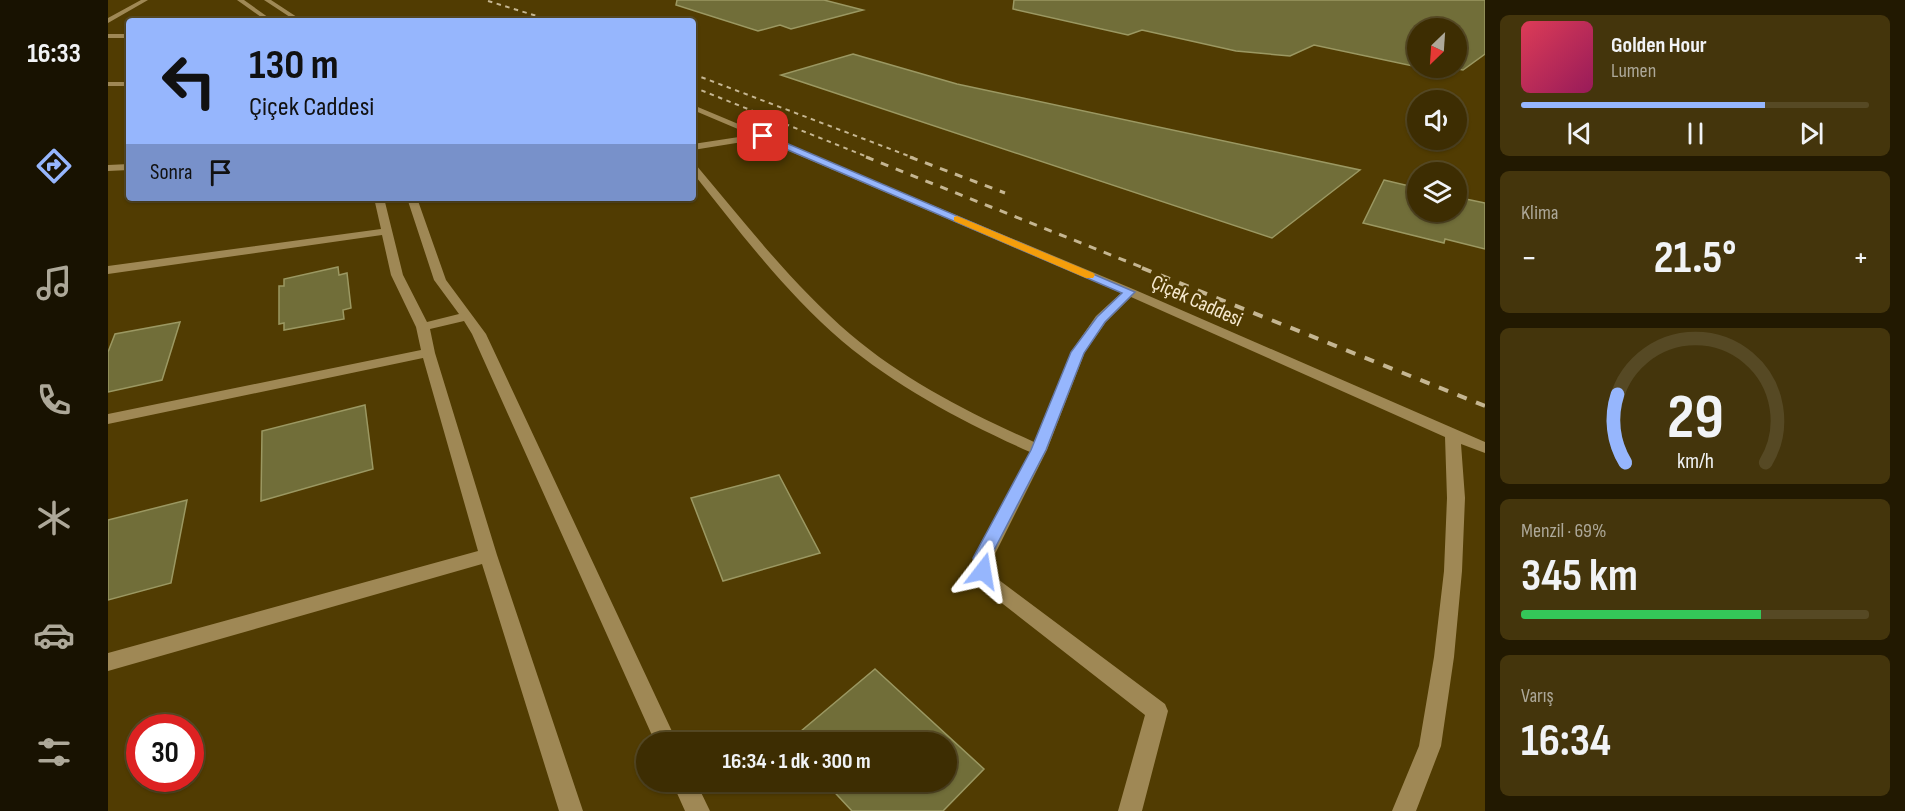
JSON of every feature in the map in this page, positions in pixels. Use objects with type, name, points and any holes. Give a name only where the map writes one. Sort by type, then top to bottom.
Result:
[{"type":"street","points":[[108,23],[145,0]]},
{"type":"street","points":[[240,0],[266,18]]},
{"type":"street","points":[[267,0],[295,18]]},
{"type":"street","points":[[108,23],[118,24]]},
{"type":"street","points":[[108,36],[126,36]]},
{"type":"street","points":[[108,84],[126,84]]},
{"type":"street","name":"Çiçek Caddesi","points":[[696,108],[1129,292],[1485,448]]},
{"type":"street","points":[[696,147],[763,136]]},
{"type":"street","points":[[108,168],[126,166]]},
{"type":"street","points":[[696,171],[761,249],[821,315],[848,339],[933,399],[997,432],[1039,450]]},
{"type":"street","points":[[380,201],[397,275],[423,327],[428,353],[488,555],[571,811]]},
{"type":"street","points":[[413,201],[440,280],[467,316],[484,344],[661,732]]},
{"type":"street","points":[[108,270],[387,231]]},
{"type":"street","points":[[1129,292],[1101,320],[1077,352],[1039,450],[982,558],[983,571],[992,585],[1157,711],[1130,811]]},
{"type":"street","points":[[423,327],[467,316]]},
{"type":"street","points":[[108,419],[428,353]]},
{"type":"street","points":[[1404,811],[1430,746],[1444,657],[1454,560],[1456,498],[1453,435]]},
{"type":"street","points":[[108,662],[488,555]]},
{"type":"street","points":[[689,792],[698,811]]},
{"type":"building","points":[[677,0],[824,0],[863,10],[791,29],[780,25],[758,31],[676,5]]},
{"type":"building","points":[[1014,0],[1485,0],[1485,54],[1467,67],[1467,18],[1407,18],[1407,65],[1314,45],[1290,56],[1236,51],[1142,30],[1128,35],[1013,9]]},
{"type":"building","points":[[853,54],[957,84],[1360,170],[1272,238],[781,75]]},
{"type":"building","points":[[1384,180],[1407,185],[1407,222],[1467,222],[1467,199],[1485,203],[1485,249],[1445,239],[1444,243],[1363,223]]},
{"type":"building","points":[[338,267],[339,275],[347,273],[351,308],[343,310],[344,319],[284,330],[284,323],[279,324],[279,286],[284,286],[284,279]]},
{"type":"building","points":[[180,322],[162,380],[108,392],[108,352],[115,334]]},
{"type":"building","points":[[365,405],[373,469],[261,501],[262,431]]},
{"type":"building","points":[[779,475],[820,553],[723,581],[691,498]]},
{"type":"building","points":[[187,500],[171,583],[108,600],[108,520]]},
{"type":"building","points":[[875,669],[944,732],[800,732]]},
{"type":"building","points":[[957,744],[984,769],[943,811],[852,811],[834,792],[957,792]]},
{"type":"railway","points":[[488,1],[543,18]]},
{"type":"railway","points":[[696,75],[914,158]]},
{"type":"railway","points":[[696,88],[870,158]]},
{"type":"railway","points":[[866,157],[1146,269]]},
{"type":"railway","points":[[910,157],[1005,193]]},
{"type":"railway","points":[[1142,268],[1485,406]]},
{"type":"slow traffic","points":[[957,219],[1090,275]]},
{"type":"route","points":[[763,136],[1129,292],[1101,320],[1077,352],[1039,450],[982,558],[983,571]]}]
